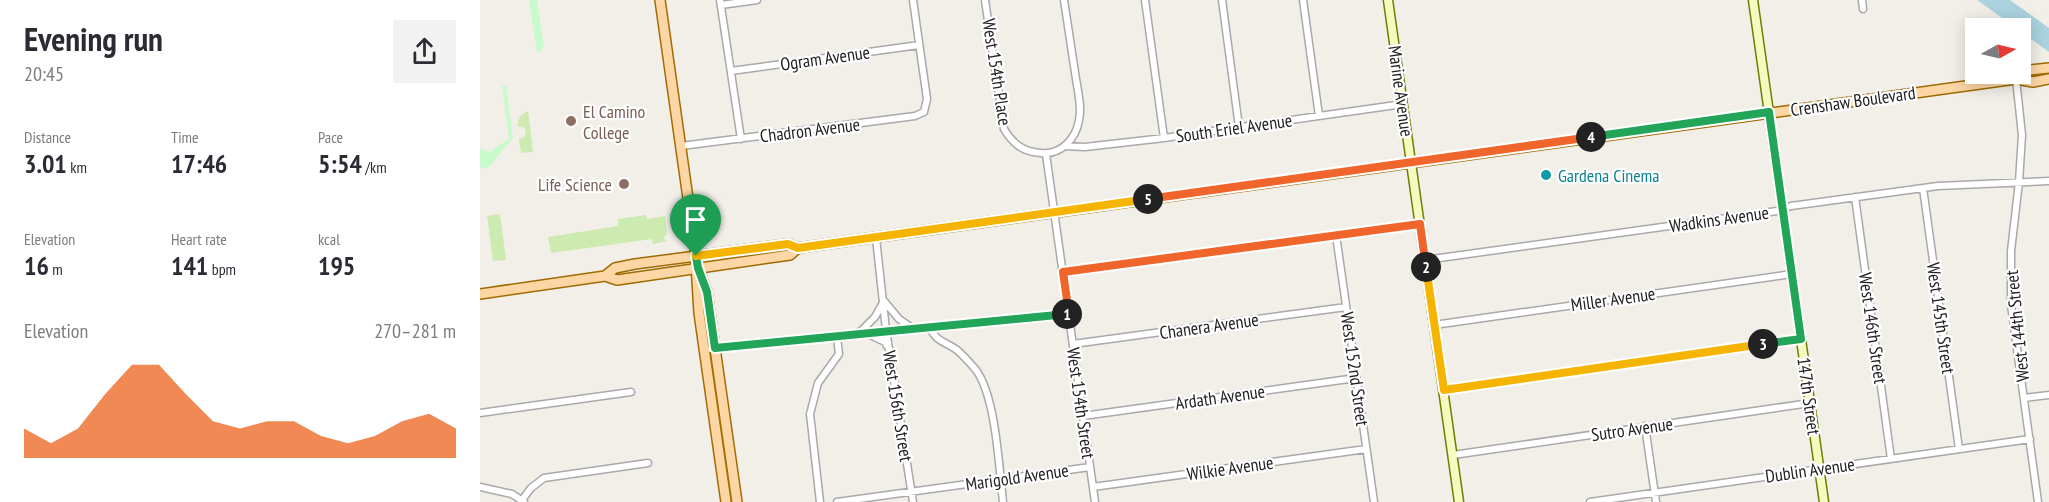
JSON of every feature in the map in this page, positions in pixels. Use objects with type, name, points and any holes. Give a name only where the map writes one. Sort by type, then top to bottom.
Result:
[{"type":"main road","points":[[660,0],[696,256],[707,292],[736,502]]},
{"type":"main road","name":"Marine Avenue","points":[[1388,0],[1459,502]]},
{"type":"main road","name":"147th Street","points":[[1753,0],[1824,502]]},
{"type":"main road","name":"Crenshaw Boulevard","points":[[2031,70],[2049,68]]},
{"type":"main road","name":"Crenshaw Boulevard","points":[[2031,82],[2049,79]]},
{"type":"main road","name":"Crenshaw Boulevard","points":[[605,276],[615,268],[696,256],[788,244],[798,248],[876,238],[1979,84]]},
{"type":"main road","name":"Crenshaw Boulevard","points":[[480,294],[605,276],[616,280],[790,255],[798,248]]},
{"type":"main road","points":[[698,268],[697,293],[726,502]]},
{"type":"street","points":[[741,139],[721,3],[757,0]]},
{"type":"street","points":[[913,0],[919,45]]},
{"type":"street","name":"West 154th Place","points":[[985,0],[1004,129],[1019,147],[1030,152],[1046,154]]},
{"type":"street","points":[[1046,154],[1065,146],[1073,136],[1080,118],[1064,0]]},
{"type":"street","points":[[1145,0],[1164,138]]},
{"type":"street","points":[[1222,0],[1239,127]]},
{"type":"street","points":[[1303,0],[1318,116]]},
{"type":"street","points":[[1862,0],[1863,9]]},
{"type":"street","name":"Chadron Avenue","points":[[681,146],[915,116],[924,112],[927,99],[919,45]]},
{"type":"street","name":"Ogram Avenue","points":[[731,71],[919,45]]},
{"type":"street","name":"West 144th Street","points":[[2017,84],[2022,135],[2011,251],[2010,288],[2038,502]]},
{"type":"street","name":"South Eriel Avenue","points":[[1065,146],[1085,147],[1164,138],[1403,104]]},
{"type":"street","name":"West 154th Street","points":[[1046,154],[1095,502]]},
{"type":"street","name":"Wadkins Avenue","points":[[1425,260],[1923,188],[2049,181]]},
{"type":"street","name":"West 145th Street","points":[[1923,188],[1959,449]]},
{"type":"street","name":"West 146th Street","points":[[1855,197],[1891,459]]},
{"type":"street","points":[[1063,272],[1420,224]]},
{"type":"street","name":"West 152nd Street","points":[[1336,235],[1374,502]]},
{"type":"street","name":"West 156th Street","points":[[876,238],[886,330],[912,502]]},
{"type":"street","name":"Miller Avenue","points":[[1434,325],[1792,274]]},
{"type":"street","points":[[857,334],[875,317],[884,301],[899,319],[912,328]]},
{"type":"street","name":"Chanera Avenue","points":[[1073,344],[1346,307]]},
{"type":"street","points":[[705,350],[753,343],[1069,314]]},
{"type":"street","points":[[928,327],[936,339],[963,356],[978,372],[983,383],[991,412],[1003,502]]},
{"type":"street","points":[[865,333],[885,342],[889,348]]},
{"type":"street","points":[[820,502],[810,414],[818,383],[839,354],[837,337]]},
{"type":"street","points":[[1444,390],[1801,339]]},
{"type":"street","name":"Ardath Avenue","points":[[1083,416],[1356,378]]},
{"type":"street","points":[[480,413],[631,392]]},
{"type":"street","points":[[2024,398],[2049,394]]},
{"type":"street","name":"Sutro Avenue","points":[[1453,455],[1810,403]]},
{"type":"street","points":[[1645,426],[1656,502]]},
{"type":"street","name":"Dublin Avenue","points":[[1590,502],[2030,439]]},
{"type":"street","name":"Wilkie Avenue","points":[[1093,487],[1366,449]]},
{"type":"street","points":[[480,487],[503,492],[524,501],[531,488],[544,478],[648,463]]},
{"type":"street","name":"Marigold Avenue","points":[[837,502],[1090,467]]},
{"type":"green space","points":[[529,0],[537,0],[544,47],[541,48],[541,52],[537,52]]},
{"type":"green space","points":[[502,86],[506,86],[513,138],[488,168],[484,169],[480,166],[480,149],[492,152],[509,139]]},
{"type":"green space","points":[[528,111],[533,152],[521,153],[519,139],[526,133],[525,128],[517,126],[520,116]]},
{"type":"green space","points":[[500,214],[506,260],[493,261],[487,216]]},
{"type":"green space","points":[[646,215],[647,219],[665,216],[667,233],[664,238],[667,241],[653,244],[652,239],[551,253],[548,237],[618,226],[618,219]]},
{"type":"water","points":[[1977,0],[2010,0],[2049,28],[2049,52],[2031,39],[2031,18],[2002,18]]},
{"type":"place","name":"El Camino College","points":[[571,121]]},
{"type":"place","name":"Gardena Cinema","points":[[1546,175]]},
{"type":"place","name":"Life Science","points":[[624,184]]},
{"type":"route","points":[[1769,112],[1801,339],[1444,390],[1420,224],[1063,272],[1069,314],[715,348],[707,292],[696,256],[788,244],[798,248],[861,240],[1769,112]]}]
